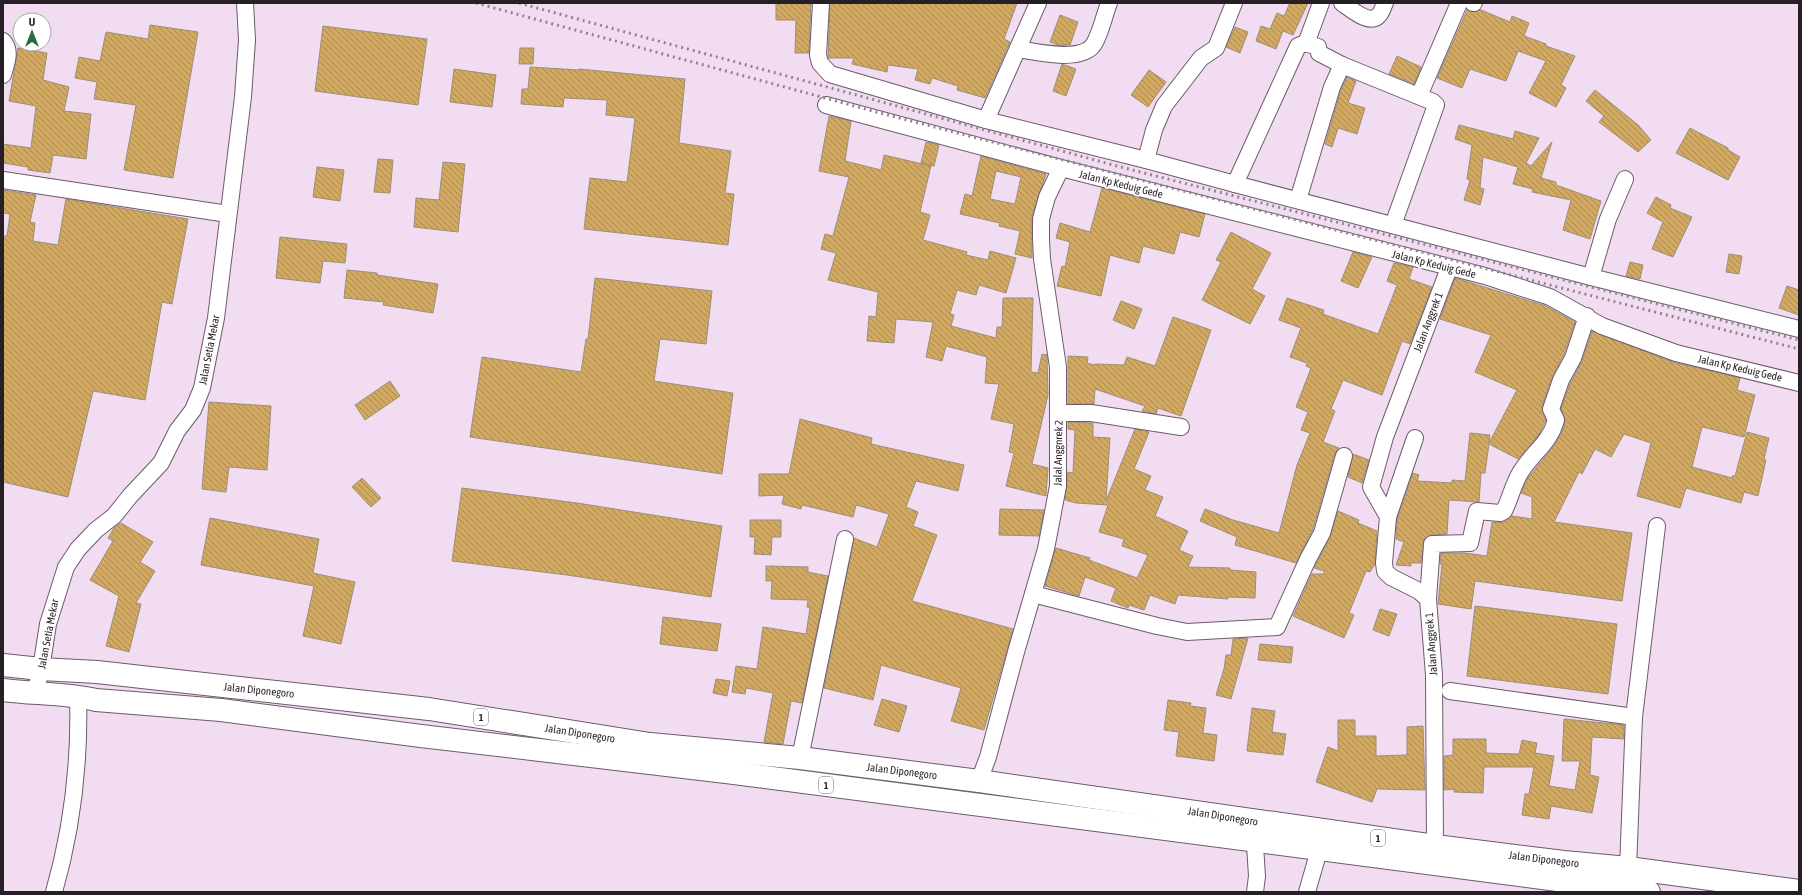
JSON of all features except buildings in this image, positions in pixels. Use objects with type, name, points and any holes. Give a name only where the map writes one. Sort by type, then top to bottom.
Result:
[{"type":"highway","name":"Jalan Diponegoro","points":[[3,665],[97,672],[422,708],[650,744],[800,758],[979,781],[1254,831]]},
{"type":"highway","name":"Jalan Diponegoro","points":[[3,690],[35,694],[78,696],[96,700],[221,710],[421,736],[726,772],[1254,831],[1322,840],[1649,892]]},
{"type":"highway","name":"Jalan Diponegoro","points":[[1322,840],[1435,846],[1564,862],[1628,868],[1799,891]]},
{"type":"street","name":"Jalan Setia Mekar","points":[[35,694],[41,669],[48,624],[66,567],[78,548],[96,530],[114,516],[130,496],[161,463],[177,431],[198,400],[207,370],[216,318],[246,68],[246,3]]},
{"type":"street","points":[[821,3],[818,55],[820,63],[830,74],[986,120],[1146,160],[1591,277],[1799,329]]},
{"type":"street","points":[[986,120],[1038,3]]},
{"type":"street","points":[[1018,49],[1046,53],[1071,54],[1083,52],[1094,45],[1109,3]]},
{"type":"street","points":[[1146,160],[1154,130],[1164,106],[1201,58],[1216,48],[1234,3]]},
{"type":"street","points":[[1305,43],[1321,3]]},
{"type":"street","points":[[1342,3],[1366,18],[1373,19],[1379,15],[1385,3]]},
{"type":"street","points":[[1419,96],[1459,3]]},
{"type":"street","points":[[3,41],[7,46],[8,54],[3,75]]},
{"type":"street","points":[[1235,184],[1298,46],[1305,43],[1318,47],[1319,53],[1342,65],[1433,102],[1436,108],[1393,225]]},
{"type":"street","points":[[1298,200],[1332,87],[1342,65]]},
{"type":"street","name":"Jalan Kp Keduig Gede","points":[[826,105],[1061,168],[1485,276],[1550,297],[1602,326],[1676,353],[1799,383]]},
{"type":"street","name":"Jalal Anggnrek 2","points":[[979,781],[988,757],[1016,652],[1046,549],[1058,486],[1058,366],[1042,259],[1041,219],[1047,198],[1061,168]]},
{"type":"street","points":[[1591,277],[1608,219],[1625,179]]},
{"type":"street","points":[[3,180],[228,214]]},
{"type":"street","name":"Jalan Anggrek 1","points":[[1435,846],[1434,675],[1428,600],[1419,591],[1391,577],[1385,571],[1384,562],[1388,517],[1372,491],[1372,482],[1385,437],[1449,268]]},
{"type":"street","points":[[1428,600],[1432,544],[1470,543],[1477,511],[1500,513],[1504,511],[1520,473],[1532,457],[1546,444],[1556,420],[1551,409],[1561,380],[1573,358],[1586,316]]},
{"type":"street","points":[[1058,413],[1091,413],[1181,427]]},
{"type":"street","points":[[1388,517],[1415,438]]},
{"type":"street","points":[[1033,594],[1157,626],[1187,632],[1277,627],[1308,558],[1322,533],[1344,456]]},
{"type":"street","points":[[1628,868],[1634,717],[1657,526]]},
{"type":"street","points":[[800,758],[845,539]]},
{"type":"street","points":[[1450,691],[1634,717]]},
{"type":"street","points":[[54,892],[68,836],[76,762],[78,696]]},
{"type":"street","points":[[1254,831],[1257,876],[1255,892]]},
{"type":"street","points":[[1307,892],[1322,840]]},
{"type":"railway","points":[[476,3],[880,113],[1799,349]]},
{"type":"railway","points":[[519,3],[1117,166],[1799,340]]}]
